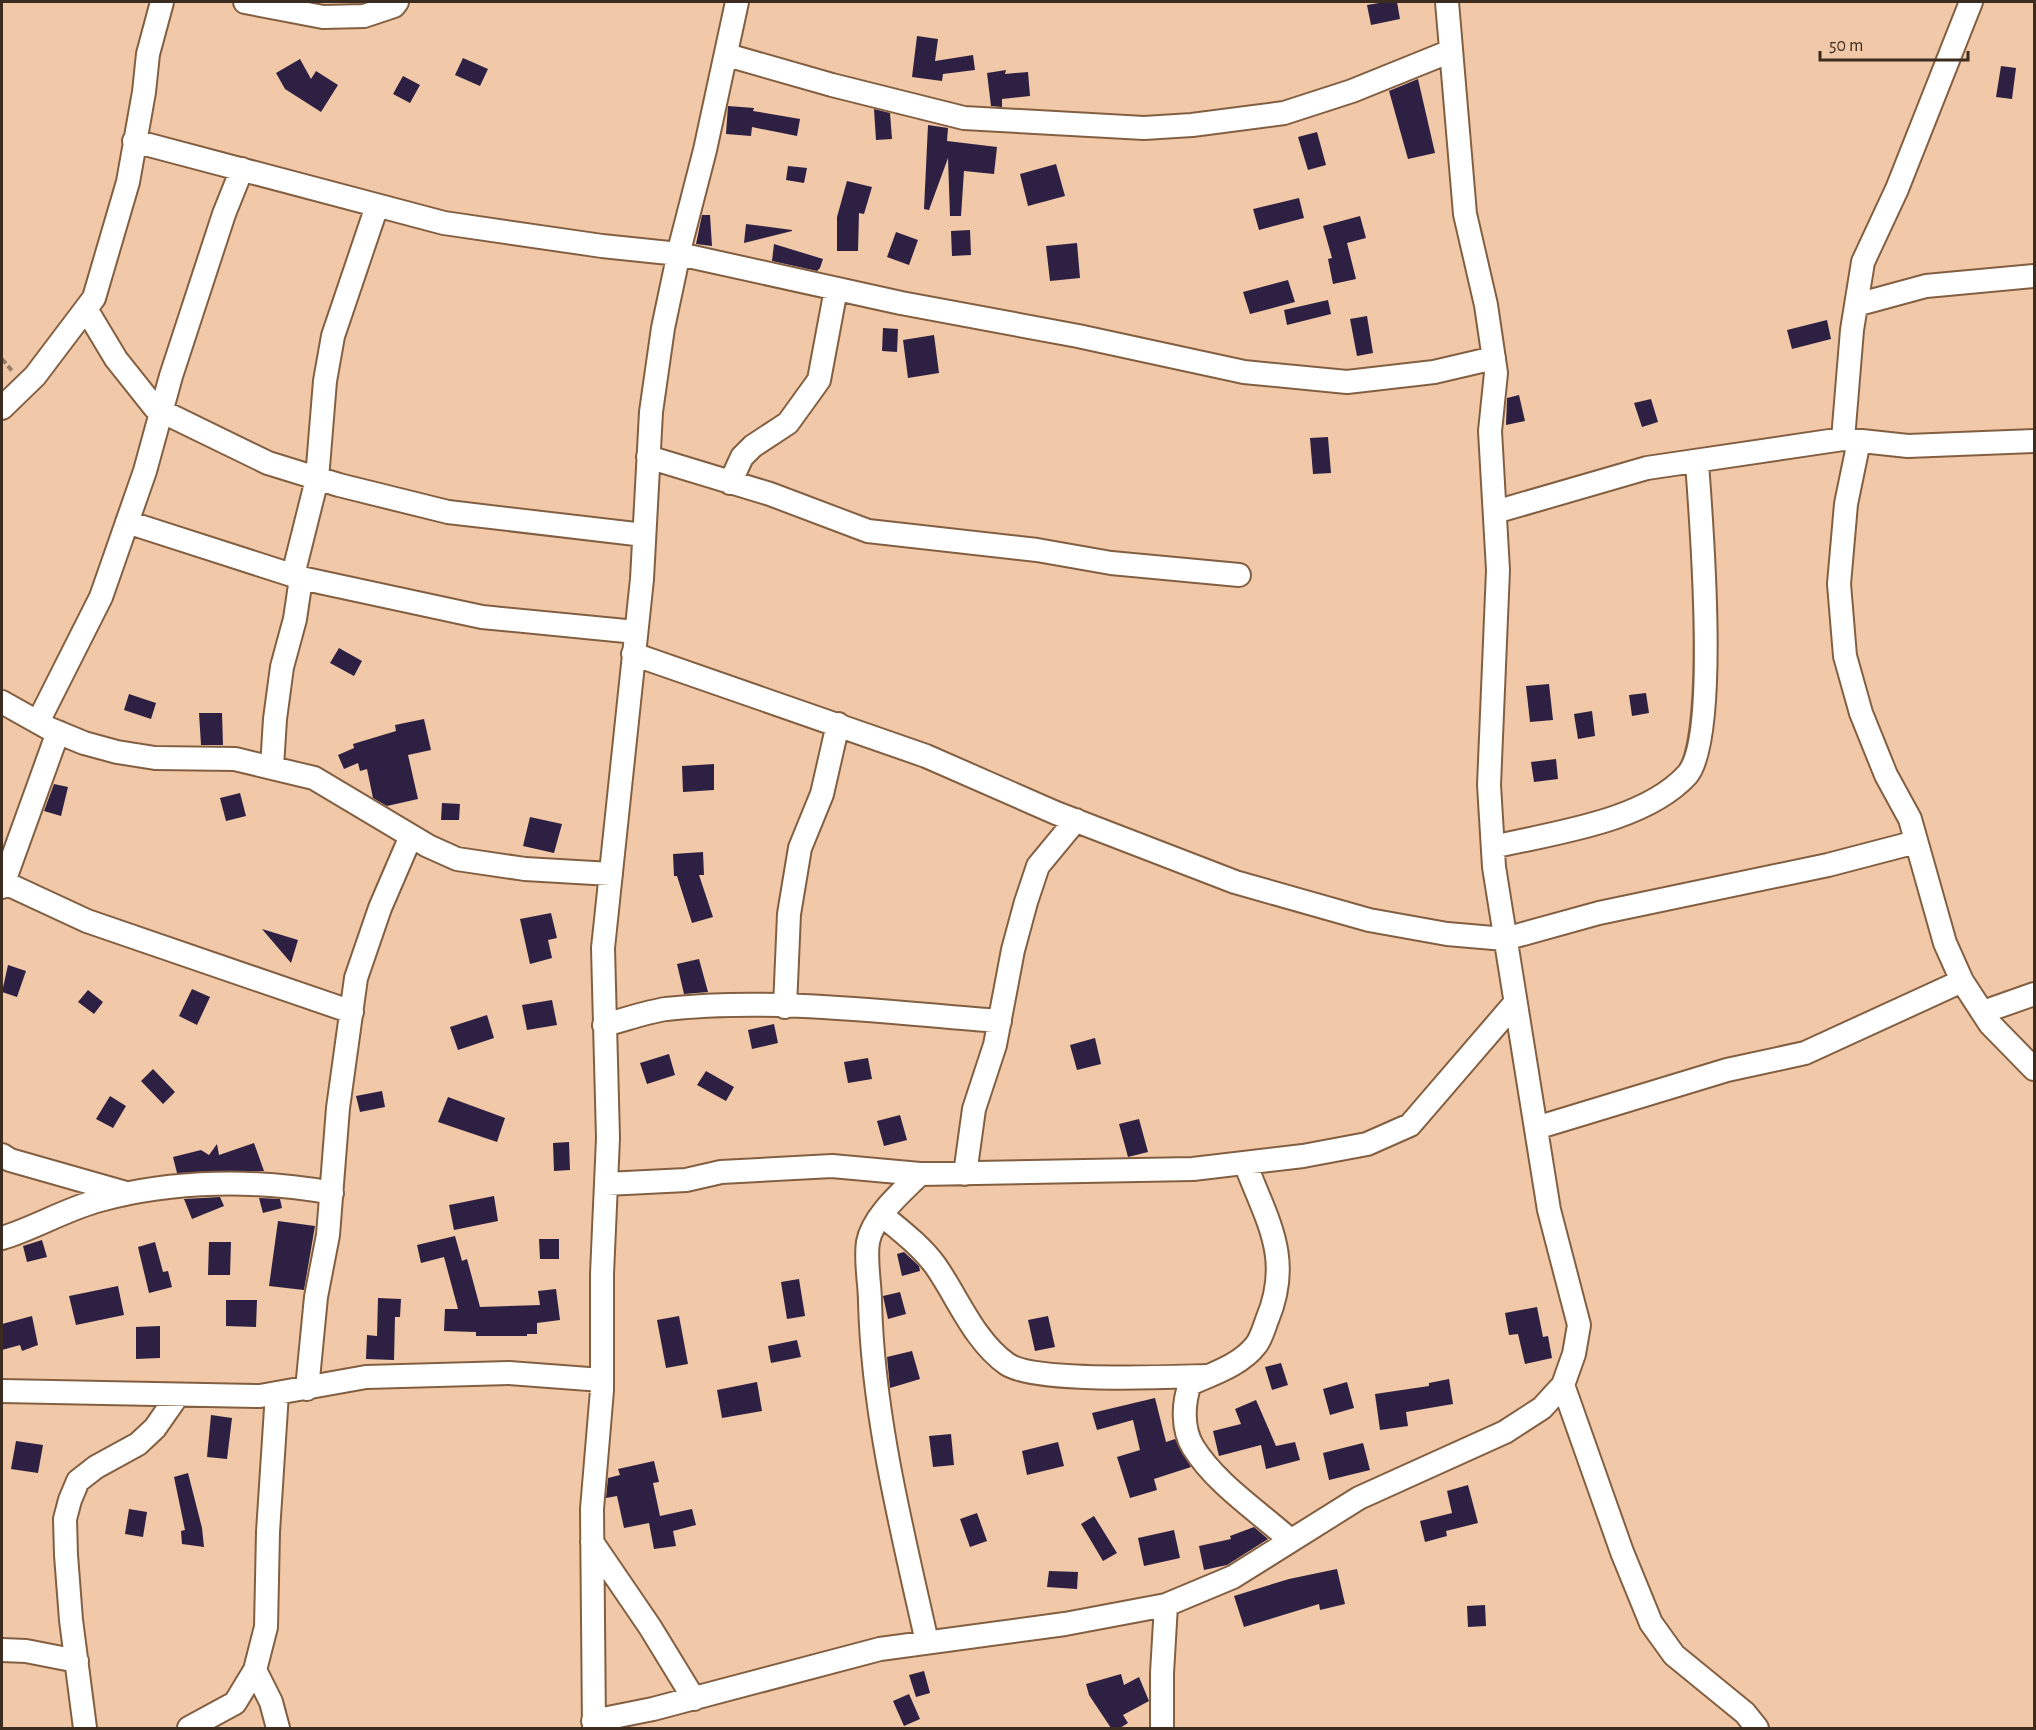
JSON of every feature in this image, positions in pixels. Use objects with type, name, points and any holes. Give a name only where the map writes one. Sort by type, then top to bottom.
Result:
[{"type":"street","points":[[2,408],[35,376],[94,298],[128,182],[144,92],[148,54],[162,2]]},
{"type":"street","points":[[245,2],[323,17],[364,16],[394,6],[397,2]]},
{"type":"street","points":[[737,2],[727,55],[663,328],[651,412],[635,643],[603,948],[608,1138],[602,1380],[592,1542],[594,1725],[880,1649],[1065,1624],[1166,1605],[1233,1577],[1359,1498],[1505,1432],[1542,1407],[1563,1385],[1574,1354],[1579,1325],[1549,1210],[1492,847],[1489,784],[1498,570],[1490,431],[1496,373],[1486,305],[1465,214],[1447,2]]},
{"type":"street","points":[[1971,2],[1897,189],[1863,262],[1856,305],[1851,440],[1839,584],[1845,656],[1861,714],[1886,775],[1910,819],[1945,943],[1962,981],[1990,1024],[2034,1069]]},
{"type":"street","points":[[727,55],[832,85],[964,118],[1144,128],[1192,125],[1284,113],[1352,91],[1451,51]]},
{"type":"street","points":[[134,141],[444,223],[602,246],[679,254],[836,289],[1078,336],[1244,372],[1347,382],[1434,372],[1494,358]]},
{"type":"street","points":[[242,169],[224,214],[128,522],[102,597],[48,727],[2,884],[87,921],[352,1012]]},
{"type":"street","points":[[272,767],[274,719],[282,667],[294,619],[297,577],[318,479],[325,381],[333,336],[376,206]]},
{"type":"street","points":[[1856,305],[1926,286],[2034,276]]},
{"type":"street","points":[[730,483],[742,457],[753,446],[788,423],[819,380],[836,289]]},
{"type":"street","points":[[86,309],[116,359],[155,408],[268,463],[318,479],[448,512],[644,535]]},
{"type":"street","points":[[1495,512],[1647,468],[1697,463],[1851,440],[1908,446],[2034,441]]},
{"type":"street","points":[[648,457],[770,494],[868,531],[1037,550],[1111,563],[1239,575]]},
{"type":"street","points":[[1492,847],[1623,815],[1658,798],[1688,774],[1701,746],[1707,595],[1697,463]]},
{"type":"street","points":[[128,522],[297,577],[482,617],[635,643],[838,724],[926,756],[1076,820],[1235,882],[1369,920],[1447,934],[1505,939],[1599,913],[1828,865],[1917,842]]},
{"type":"street","points":[[2,702],[84,743],[154,758],[235,759],[314,778],[411,836],[457,859],[525,869],[611,874]]},
{"type":"street","points":[[785,1007],[789,914],[800,848],[822,794],[838,724]]},
{"type":"street","points":[[965,1174],[974,1109],[1000,1021],[1012,950],[1038,866],[1076,820]]},
{"type":"street","points":[[307,1389],[316,1297],[328,1235],[338,1108],[360,968],[380,908],[411,836]]},
{"type":"street","points":[[1536,1128],[1727,1070],[1805,1053],[1962,981]]},
{"type":"street","points":[[1983,1012],[2034,994]]},
{"type":"street","points":[[606,1184],[686,1180],[732,1171],[832,1166],[920,1174],[1193,1169],[1367,1144],[1410,1125],[1515,1003]]},
{"type":"street","points":[[604,1025],[664,1010],[785,1007],[1000,1021]]},
{"type":"street","points":[[2,1155],[10,1160],[130,1194]]},
{"type":"street","points":[[1245,1163],[1277,1247],[1280,1275],[1275,1301],[1257,1345],[1231,1366],[1190,1384],[1184,1401],[1186,1423],[1192,1446],[1219,1478],[1290,1540]]},
{"type":"street","points":[[920,1174],[882,1215],[868,1241],[871,1328],[890,1469],[927,1642]]},
{"type":"street","points":[[2,1238],[100,1200],[195,1185],[271,1186],[332,1193]]},
{"type":"street","points":[[882,1215],[914,1242],[934,1264],[993,1352],[1009,1365],[1047,1374],[1206,1376]]},
{"type":"street","points":[[2,1390],[260,1396],[366,1377],[509,1373],[602,1380]]},
{"type":"street","points":[[1563,1385],[1622,1552],[1651,1623],[1674,1655],[1745,1713],[1757,1728]]},
{"type":"street","points":[[189,1728],[235,1703],[255,1670],[266,1627],[268,1532],[277,1393]]},
{"type":"street","points":[[85,1728],[71,1620],[65,1519],[70,1500],[78,1481],[96,1467],[138,1444],[155,1428],[178,1395]]},
{"type":"street","points":[[592,1542],[694,1699]]},
{"type":"street","points":[[1162,1728],[1166,1605]]},
{"type":"street","points":[[2,1650],[26,1651],[77,1661]]},
{"type":"street","points":[[255,1670],[271,1702],[278,1728]]},
{"type":"building","points":[[1397,2],[1400,19],[1371,25],[1367,5]]},
{"type":"building","points":[[917,36],[938,39],[935,61],[973,55],[975,70],[943,74],[942,81],[912,77]]},
{"type":"building","points":[[463,58],[488,69],[480,86],[455,75]]},
{"type":"building","points":[[300,59],[311,79],[316,71],[338,85],[321,112],[285,89],[276,73]]},
{"type":"building","points":[[2001,66],[2016,68],[2012,99],[1996,97]]},
{"type":"building","points":[[1006,70],[1005,74],[1028,72],[1030,96],[1002,99],[1002,107],[991,106],[987,73]]},
{"type":"building","points":[[403,76],[420,85],[410,103],[393,94]]},
{"type":"building","points":[[1418,79],[1435,153],[1408,159],[1389,91]]},
{"type":"building","points":[[728,106],[754,108],[753,111],[800,119],[797,136],[752,127],[751,136],[726,134]]},
{"type":"building","points":[[874,109],[890,113],[892,139],[876,140]]},
{"type":"building","points":[[928,125],[948,128],[947,141],[997,147],[994,174],[964,171],[961,216],[950,216],[948,158],[929,210],[924,209]]},
{"type":"building","points":[[1317,132],[1326,165],[1308,170],[1298,137]]},
{"type":"building","points":[[1056,164],[1065,196],[1028,206],[1020,174]]},
{"type":"building","points":[[788,166],[807,168],[804,183],[786,180]]},
{"type":"building","points":[[847,181],[872,187],[864,214],[859,213],[858,251],[837,251],[837,217]]},
{"type":"building","points":[[1299,198],[1304,218],[1259,230],[1253,209]]},
{"type":"building","points":[[702,215],[710,215],[712,246],[696,244]]},
{"type":"building","points":[[1360,216],[1366,238],[1347,243],[1356,279],[1333,284],[1328,259],[1332,258],[1323,226]]},
{"type":"building","points":[[746,224],[792,230],[792,231],[744,243]]},
{"type":"building","points":[[970,230],[971,255],[952,256],[951,231]]},
{"type":"building","points":[[896,232],[918,240],[909,265],[887,257]]},
{"type":"building","points":[[1077,243],[1080,278],[1050,281],[1046,246]]},
{"type":"building","points":[[774,244],[823,259],[820,268],[817,271],[772,261]]},
{"type":"building","points":[[1288,280],[1295,302],[1250,314],[1243,292]]},
{"type":"building","points":[[1328,300],[1331,314],[1287,325],[1284,310]]},
{"type":"building","points":[[1367,316],[1373,353],[1357,356],[1350,319]]},
{"type":"building","points":[[1827,320],[1831,339],[1792,349],[1787,330]]},
{"type":"building","points":[[883,328],[898,329],[897,352],[882,351]]},
{"type":"building","points":[[934,335],[939,373],[908,378],[903,340]]},
{"type":"building","points":[[1519,395],[1525,421],[1506,425],[1507,398]]},
{"type":"building","points":[[1651,399],[1658,422],[1642,427],[1634,403]]},
{"type":"building","points":[[1328,437],[1331,473],[1313,474],[1310,438]]},
{"type":"building","points":[[339,648],[362,661],[354,676],[330,663]]},
{"type":"building","points":[[1549,684],[1553,720],[1530,722],[1526,686]]},
{"type":"building","points":[[1646,693],[1649,713],[1632,716],[1629,695]]},
{"type":"building","points":[[129,694],[156,703],[151,719],[124,710]]},
{"type":"building","points":[[1592,711],[1595,736],[1578,739],[1574,714]]},
{"type":"building","points":[[199,713],[222,713],[223,745],[201,745]]},
{"type":"building","points":[[424,719],[431,750],[408,755],[418,799],[387,806],[373,798],[367,769],[360,771],[358,763],[344,769],[338,755],[354,748],[353,744],[396,731],[395,725]]},
{"type":"building","points":[[1556,759],[1558,779],[1534,782],[1531,762]]},
{"type":"building","points":[[714,764],[714,790],[683,792],[682,766]]},
{"type":"building","points":[[54,784],[68,787],[61,816],[44,811]]},
{"type":"building","points":[[240,793],[246,816],[226,821],[220,798]]},
{"type":"building","points":[[442,803],[460,804],[459,820],[441,820]]},
{"type":"building","points":[[530,817],[562,824],[554,853],[523,846]]},
{"type":"building","points":[[703,852],[704,875],[699,875],[713,917],[692,923],[677,876],[674,876],[673,854]]},
{"type":"building","points":[[551,913],[557,938],[548,940],[552,958],[530,964],[520,919]]},
{"type":"building","points":[[262,929],[298,940],[291,963]]},
{"type":"building","points":[[699,959],[708,992],[684,994],[677,964]]},
{"type":"building","points":[[8,965],[26,971],[17,997],[2,992]]},
{"type":"building","points":[[192,989],[210,997],[197,1025],[179,1016]]},
{"type":"building","points":[[88,990],[103,1002],[94,1014],[78,1002]]},
{"type":"building","points":[[552,1000],[557,1025],[527,1030],[522,1005]]},
{"type":"building","points":[[487,1015],[494,1038],[458,1050],[450,1027]]},
{"type":"building","points":[[774,1024],[778,1043],[752,1049],[748,1030]]},
{"type":"building","points":[[1095,1038],[1101,1064],[1077,1070],[1070,1045]]},
{"type":"building","points":[[669,1054],[675,1075],[647,1084],[640,1063]]},
{"type":"building","points":[[868,1058],[872,1079],[848,1083],[844,1062]]},
{"type":"building","points":[[153,1069],[175,1092],[163,1104],[141,1081]]},
{"type":"building","points":[[706,1071],[734,1087],[726,1101],[697,1085]]},
{"type":"building","points":[[382,1091],[385,1107],[360,1112],[356,1096]]},
{"type":"building","points":[[110,1096],[126,1106],[113,1128],[96,1119]]},
{"type":"building","points":[[448,1097],[505,1118],[497,1142],[438,1122]]},
{"type":"building","points":[[900,1115],[907,1140],[884,1146],[877,1121]]},
{"type":"building","points":[[1139,1119],[1148,1152],[1128,1157],[1119,1124]]},
{"type":"building","points":[[569,1142],[570,1170],[554,1171],[553,1143]]},
{"type":"building","points":[[254,1143],[264,1171],[177,1173],[173,1157],[201,1150],[209,1155],[217,1144],[219,1155]]},
{"type":"building","points":[[494,1196],[498,1221],[454,1230],[449,1205]]},
{"type":"building","points":[[220,1197],[224,1206],[192,1219],[184,1199]]},
{"type":"building","points":[[259,1198],[280,1199],[282,1208],[263,1213]]},
{"type":"building","points":[[278,1221],[315,1226],[304,1290],[269,1286]]},
{"type":"building","points":[[455,1236],[462,1261],[467,1259],[480,1307],[540,1305],[538,1291],[556,1289],[560,1320],[537,1323],[537,1334],[527,1334],[527,1336],[476,1336],[476,1332],[444,1331],[445,1309],[458,1309],[444,1257],[421,1263],[417,1245]]},
{"type":"building","points":[[539,1239],[559,1239],[559,1259],[540,1259]]},
{"type":"building","points":[[42,1240],[47,1257],[27,1262],[23,1246]]},
{"type":"building","points":[[155,1242],[163,1272],[168,1271],[172,1287],[149,1293],[138,1247]]},
{"type":"building","points":[[209,1242],[231,1242],[230,1275],[208,1275]]},
{"type":"building","points":[[904,1252],[919,1266],[920,1271],[902,1276],[897,1254]]},
{"type":"building","points":[[799,1279],[805,1316],[787,1319],[781,1282]]},
{"type":"building","points":[[118,1286],[124,1315],[76,1325],[69,1296]]},
{"type":"building","points":[[900,1292],[906,1314],[888,1319],[883,1296]]},
{"type":"building","points":[[378,1298],[401,1299],[400,1317],[395,1317],[394,1360],[366,1359],[367,1335],[377,1336]]},
{"type":"building","points":[[226,1300],[257,1300],[256,1327],[226,1326]]},
{"type":"building","points":[[1537,1307],[1543,1337],[1548,1336],[1552,1358],[1525,1364],[1518,1334],[1509,1335],[1505,1313]]},
{"type":"building","points":[[32,1316],[38,1345],[22,1351],[20,1345],[2,1350],[2,1324]]},
{"type":"building","points":[[679,1316],[688,1364],[666,1368],[657,1320]]},
{"type":"building","points":[[1048,1316],[1055,1347],[1035,1351],[1028,1320]]},
{"type":"building","points":[[160,1326],[160,1358],[136,1359],[136,1327]]},
{"type":"building","points":[[797,1340],[801,1357],[771,1363],[768,1346]]},
{"type":"building","points":[[912,1351],[920,1379],[890,1388],[887,1357]]},
{"type":"building","points":[[1281,1363],[1288,1385],[1272,1390],[1265,1367]]},
{"type":"building","points":[[1449,1379],[1453,1404],[1406,1412],[1408,1426],[1380,1430],[1375,1394],[1429,1386],[1429,1383]]},
{"type":"building","points":[[757,1382],[762,1411],[722,1418],[717,1390]]},
{"type":"building","points":[[1347,1382],[1354,1408],[1330,1415],[1323,1389]]},
{"type":"building","points":[[1155,1398],[1166,1442],[1175,1439],[1191,1467],[1154,1479],[1157,1490],[1130,1498],[1117,1457],[1140,1450],[1133,1420],[1097,1430],[1092,1413]]},
{"type":"building","points":[[1256,1400],[1276,1446],[1295,1442],[1300,1460],[1266,1469],[1261,1445],[1219,1456],[1213,1431],[1241,1424],[1235,1409]]},
{"type":"building","points":[[211,1415],[232,1418],[227,1459],[207,1457]]},
{"type":"building","points":[[951,1434],[954,1465],[933,1467],[929,1436]]},
{"type":"building","points":[[16,1441],[43,1445],[38,1473],[11,1469]]},
{"type":"building","points":[[1058,1442],[1064,1466],[1027,1475],[1022,1451]]},
{"type":"building","points":[[1363,1443],[1370,1470],[1329,1480],[1323,1453]]},
{"type":"building","points":[[654,1461],[659,1482],[653,1483],[660,1516],[692,1509],[696,1525],[673,1531],[676,1546],[654,1549],[649,1523],[624,1528],[617,1496],[606,1498],[608,1478],[620,1475],[618,1469]]},
{"type":"building","points":[[188,1473],[202,1528],[204,1547],[182,1544],[181,1531],[185,1530],[174,1477]]},
{"type":"building","points":[[1468,1485],[1478,1523],[1446,1531],[1447,1536],[1425,1542],[1420,1521],[1452,1513],[1447,1491]]},
{"type":"building","points":[[129,1509],[147,1512],[143,1537],[125,1534]]},
{"type":"building","points":[[977,1513],[987,1541],[970,1547],[960,1519]]},
{"type":"building","points":[[1094,1516],[1117,1553],[1103,1561],[1081,1524]]},
{"type":"building","points":[[1254,1527],[1268,1539],[1227,1565],[1204,1570],[1199,1546],[1231,1539],[1230,1536]]},
{"type":"building","points":[[1174,1530],[1180,1558],[1144,1566],[1138,1538]]},
{"type":"building","points":[[1337,1569],[1345,1604],[1320,1610],[1319,1604],[1244,1627],[1234,1596],[1289,1579]]},
{"type":"building","points":[[1049,1571],[1078,1572],[1077,1589],[1047,1587]]},
{"type":"building","points":[[1485,1605],[1486,1626],[1468,1627],[1467,1606]]},
{"type":"building","points":[[924,1671],[930,1693],[916,1697],[909,1675]]},
{"type":"building","points":[[1121,1674],[1124,1685],[1139,1677],[1149,1701],[1123,1715],[1128,1723],[1120,1728],[1111,1728],[1089,1695],[1086,1684]]},
{"type":"building","points":[[909,1694],[920,1719],[904,1726],[893,1701]]}]
